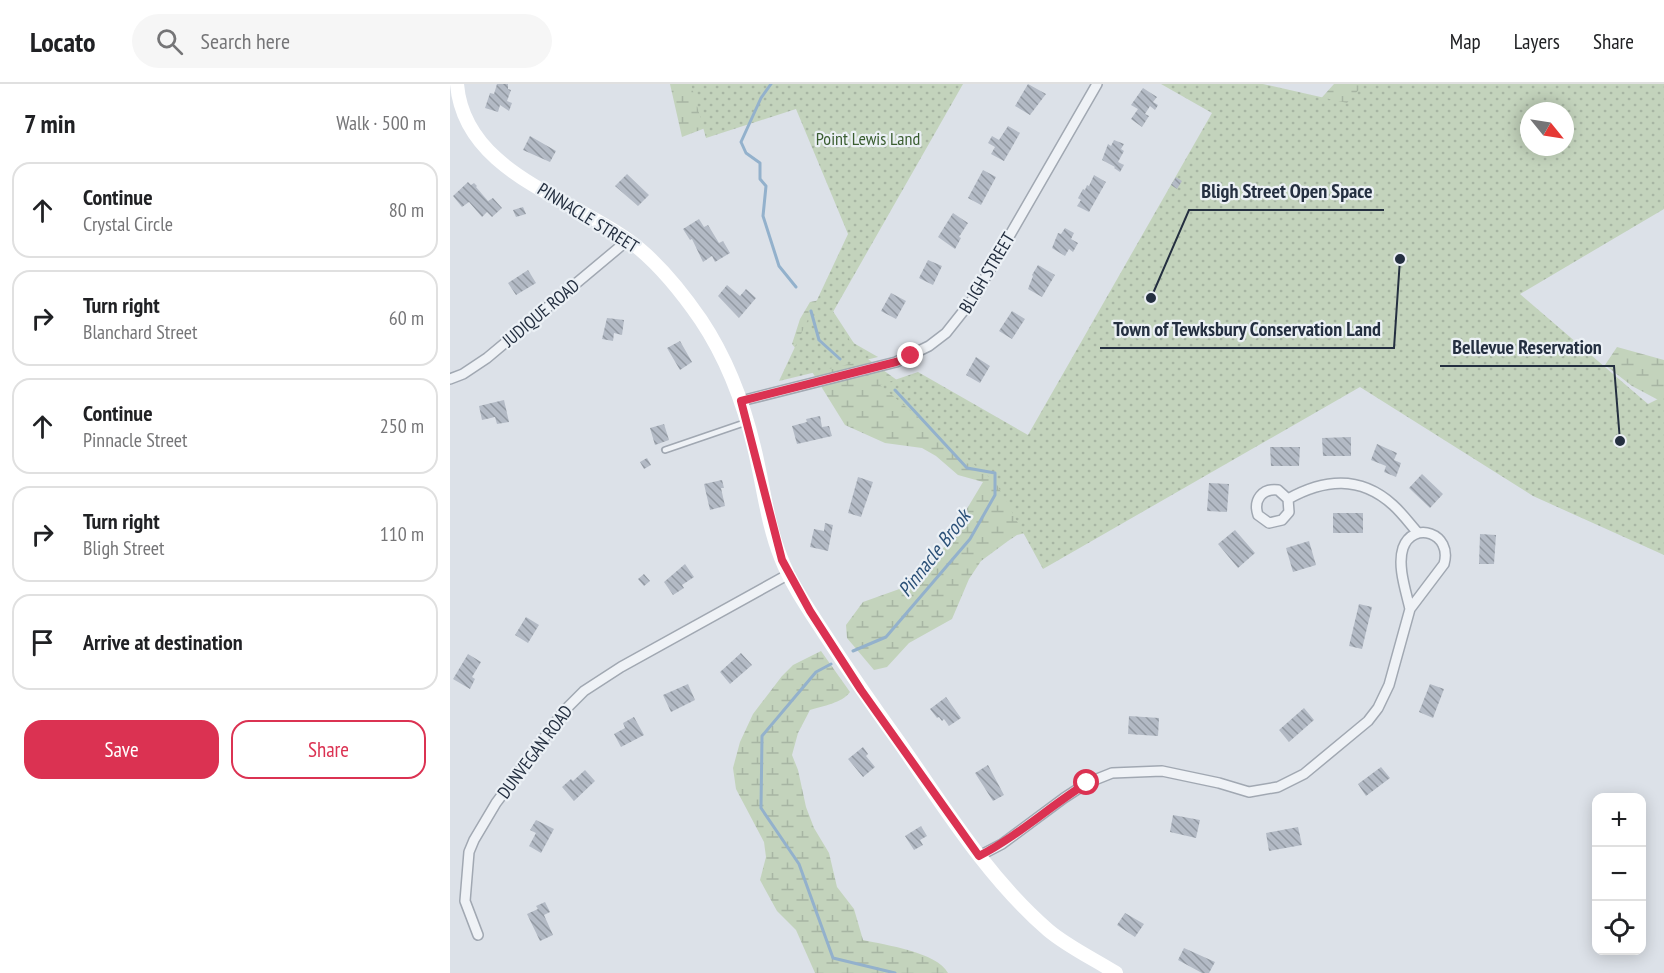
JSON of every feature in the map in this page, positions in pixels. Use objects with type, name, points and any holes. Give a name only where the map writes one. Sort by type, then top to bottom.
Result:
[{"type":"street","name":"PINNACLE STREET","points":[[457,84],[460,104],[467,123],[496,158],[512,171],[628,240],[649,257],[690,305],[712,337],[736,386],[782,560],[810,611],[920,773],[999,883],[1050,932],[1116,973]]},
{"type":"street","name":"BLIGH STREET","points":[[741,401],[896,362],[929,346],[946,333],[973,300],[1097,84]]},
{"type":"street","name":"JUDIQUE ROAD","points":[[450,379],[463,374],[487,358],[628,240]]},
{"type":"street","points":[[1288,499],[1324,483],[1343,483],[1365,488],[1377,492],[1395,507],[1418,534]]},
{"type":"street","points":[[979,856],[1002,844],[1087,783],[1112,773],[1162,771],[1220,783],[1249,792],[1278,787],[1304,774],[1368,721],[1378,708],[1389,685],[1410,609],[1439,572],[1446,557],[1443,543],[1438,537],[1425,532],[1406,542],[1402,556],[1410,609]]},
{"type":"street","name":"DUNVEGAN ROAD","points":[[478,935],[465,901],[467,862],[474,840],[502,795],[564,711],[584,691],[604,678],[789,574]]},
{"type":"lane","points":[[665,450],[747,423]]},
{"type":"green space","points":[[670,84],[796,84],[791,95],[682,137]]},
{"type":"green space","name":"Point Lewis Land","points":[[691,84],[963,84],[833,312],[850,341],[878,357],[779,381],[848,234],[796,109],[706,138]]},
{"type":"green space","points":[[1161,84],[1263,84],[1347,103],[1364,84],[1664,84],[1664,209],[1520,294],[1648,404],[1664,396],[1664,555],[1533,496],[1360,387],[1043,569],[996,483],[880,385],[918,372],[1028,435],[1212,113]]},
{"type":"green space","points":[[1334,84],[1410,84],[1073,522],[1017,535],[981,561],[969,579],[952,619],[909,643],[887,667],[874,670],[847,638],[846,625],[863,602],[919,582],[941,552],[983,482],[958,475],[936,456],[922,448],[885,443],[845,425],[806,362],[792,344],[800,319],[810,302],[825,299],[861,354],[912,391],[1036,464],[1316,104]]},
{"type":"green space","points":[[1617,347],[1664,360],[1664,403],[1632,386],[1605,365]]},
{"type":"green space","points":[[821,651],[850,692],[837,701],[810,710],[798,733],[792,755],[798,770],[806,807],[814,828],[829,853],[837,887],[854,909],[863,940],[922,955],[942,966],[948,973],[815,973],[796,930],[777,911],[760,880],[766,857],[764,842],[736,789],[733,768],[740,742],[753,714],[793,665]]},
{"type":"building","points":[[497,84],[508,84],[508,89],[511,90],[507,101],[512,103],[509,111],[500,105],[498,112],[485,108],[490,93],[494,94]]},
{"type":"building","points":[[1028,84],[1046,94],[1030,115],[1015,106]]},
{"type":"building","points":[[1143,88],[1157,97],[1153,102],[1158,105],[1155,110],[1150,106],[1145,114],[1149,116],[1142,127],[1131,119],[1138,109],[1131,105]]},
{"type":"building","points":[[1008,126],[1020,133],[1004,161],[991,154],[995,147],[988,143],[992,136],[999,140]]},
{"type":"building","points":[[530,136],[556,151],[550,162],[523,150]]},
{"type":"building","points":[[1114,140],[1124,144],[1121,149],[1124,151],[1118,162],[1124,165],[1120,172],[1102,160],[1108,144],[1111,146]]},
{"type":"building","points":[[983,170],[996,177],[981,205],[968,198]]},
{"type":"building","points":[[627,174],[649,195],[638,206],[615,186]]},
{"type":"building","points":[[1094,175],[1106,182],[1089,212],[1077,206],[1081,200],[1078,198],[1083,189],[1089,186]]},
{"type":"building","points":[[1176,177],[1182,181],[1177,189],[1171,185]]},
{"type":"building","points":[[468,182],[471,185],[474,183],[488,201],[493,198],[502,208],[492,217],[487,212],[482,217],[469,202],[462,207],[453,196]]},
{"type":"building","points":[[523,207],[526,214],[516,217],[513,210]]},
{"type":"building","points":[[953,213],[968,223],[955,249],[938,237]]},
{"type":"building","points":[[699,219],[704,227],[708,225],[719,243],[723,241],[730,253],[715,262],[712,256],[703,262],[692,239],[690,240],[683,229]]},
{"type":"building","points":[[1065,228],[1074,233],[1071,239],[1078,243],[1073,252],[1069,249],[1065,256],[1052,248],[1058,233],[1061,234]]},
{"type":"building","points":[[928,260],[942,266],[933,285],[919,278]]},
{"type":"building","points":[[1038,265],[1055,275],[1042,297],[1028,289]]},
{"type":"building","points":[[528,270],[536,283],[516,295],[508,283]]},
{"type":"building","points":[[727,285],[740,296],[746,289],[756,298],[739,318],[718,296]]},
{"type":"building","points":[[891,293],[906,301],[896,319],[881,311]]},
{"type":"building","points":[[1012,311],[1025,319],[1012,339],[999,331]]},
{"type":"building","points":[[607,318],[624,320],[622,335],[614,333],[613,341],[602,339]]},
{"type":"building","points":[[680,341],[692,362],[680,370],[667,348]]},
{"type":"building","points":[[976,357],[990,366],[980,383],[966,375]]},
{"type":"building","points":[[504,400],[509,422],[497,424],[495,417],[482,420],[479,406]]},
{"type":"building","points":[[820,416],[822,427],[829,426],[832,436],[797,444],[792,426],[807,422],[806,419]]},
{"type":"building","points":[[664,424],[669,440],[655,445],[650,428]]},
{"type":"building","points":[[1351,437],[1351,456],[1323,456],[1322,438]]},
{"type":"building","points":[[1377,444],[1397,453],[1394,460],[1401,463],[1396,477],[1384,472],[1386,466],[1371,460]]},
{"type":"building","points":[[1270,447],[1300,447],[1299,466],[1271,466]]},
{"type":"building","points":[[647,458],[651,465],[644,469],[640,462]]},
{"type":"building","points":[[1422,474],[1443,494],[1430,508],[1409,488]]},
{"type":"building","points":[[858,477],[873,482],[861,517],[848,513]]},
{"type":"building","points":[[722,480],[724,488],[721,488],[725,506],[710,510],[704,484]]},
{"type":"building","points":[[1209,483],[1229,484],[1227,512],[1207,511]]},
{"type":"building","points":[[1333,513],[1363,513],[1363,533],[1333,533]]},
{"type":"building","points":[[825,523],[833,525],[828,551],[810,547],[814,529],[824,531]]},
{"type":"building","points":[[1235,530],[1255,553],[1238,568],[1218,544]]},
{"type":"building","points":[[1480,534],[1496,535],[1494,564],[1479,564]]},
{"type":"building","points":[[1309,541],[1316,565],[1293,572],[1286,548]]},
{"type":"building","points":[[685,564],[694,577],[682,585],[684,588],[673,595],[664,582]]},
{"type":"building","points":[[644,574],[650,581],[644,586],[638,579]]},
{"type":"building","points":[[1359,604],[1372,607],[1362,649],[1349,646]]},
{"type":"building","points":[[526,617],[539,625],[528,643],[515,635]]},
{"type":"building","points":[[741,653],[752,665],[730,684],[720,672]]},
{"type":"building","points":[[468,654],[481,662],[472,677],[475,679],[470,689],[453,679]]},
{"type":"building","points":[[688,684],[695,700],[671,712],[663,695]]},
{"type":"building","points":[[1430,684],[1444,689],[1433,718],[1419,712]]},
{"type":"building","points":[[946,697],[961,718],[949,726],[944,719],[942,721],[939,717],[937,718],[930,709]]},
{"type":"building","points":[[1304,708],[1314,720],[1289,742],[1279,730]]},
{"type":"building","points":[[1129,716],[1159,718],[1158,736],[1128,734]]},
{"type":"building","points":[[634,717],[644,735],[621,747],[614,734],[625,728],[623,723]]},
{"type":"building","points":[[863,747],[868,754],[866,756],[875,767],[863,777],[848,759]]},
{"type":"building","points":[[988,765],[1004,795],[993,801],[975,773]]},
{"type":"building","points":[[1381,767],[1390,778],[1366,796],[1358,784]]},
{"type":"building","points":[[585,770],[595,781],[574,801],[562,787]]},
{"type":"building","points":[[1173,815],[1200,820],[1196,838],[1170,832]]},
{"type":"building","points":[[536,820],[554,829],[541,853],[529,846],[536,833],[530,830]]},
{"type":"building","points":[[921,826],[927,836],[920,840],[923,845],[914,850],[905,836]]},
{"type":"building","points":[[1298,827],[1302,845],[1269,851],[1266,833]]},
{"type":"building","points":[[545,902],[550,912],[544,915],[553,935],[540,941],[527,914],[538,909],[536,906]]},
{"type":"building","points":[[1125,913],[1144,924],[1135,937],[1117,925]]},
{"type":"building","points":[[1184,948],[1215,962],[1209,973],[1202,973],[1178,960]]},
{"type":"waterway","name":"Pinnacle Brook","points":[[771,84],[761,98],[741,142],[746,153],[760,163],[760,179],[766,186],[763,216],[779,266],[796,287]]},
{"type":"waterway","name":"Pinnacle Brook","points":[[811,311],[819,340],[840,359]]},
{"type":"waterway","name":"Pinnacle Brook","points":[[853,651],[886,637],[970,539],[995,495],[995,473],[967,468],[895,390]]},
{"type":"waterway","name":"Pinnacle Brook","points":[[831,664],[816,672],[762,736],[761,808],[799,864],[833,958],[895,973]]},
{"type":"place","name":"Town of Tewksbury Conservation Land","points":[[1400,259]]},
{"type":"place","name":"Bligh Street Open Space","points":[[1151,298]]},
{"type":"place","name":"Bellevue Reservation","points":[[1620,441]]},
{"type":"route","points":[[911,356],[896,362],[741,401],[770,521],[782,560],[810,611],[861,690],[979,856],[1002,844],[1087,783]]}]
